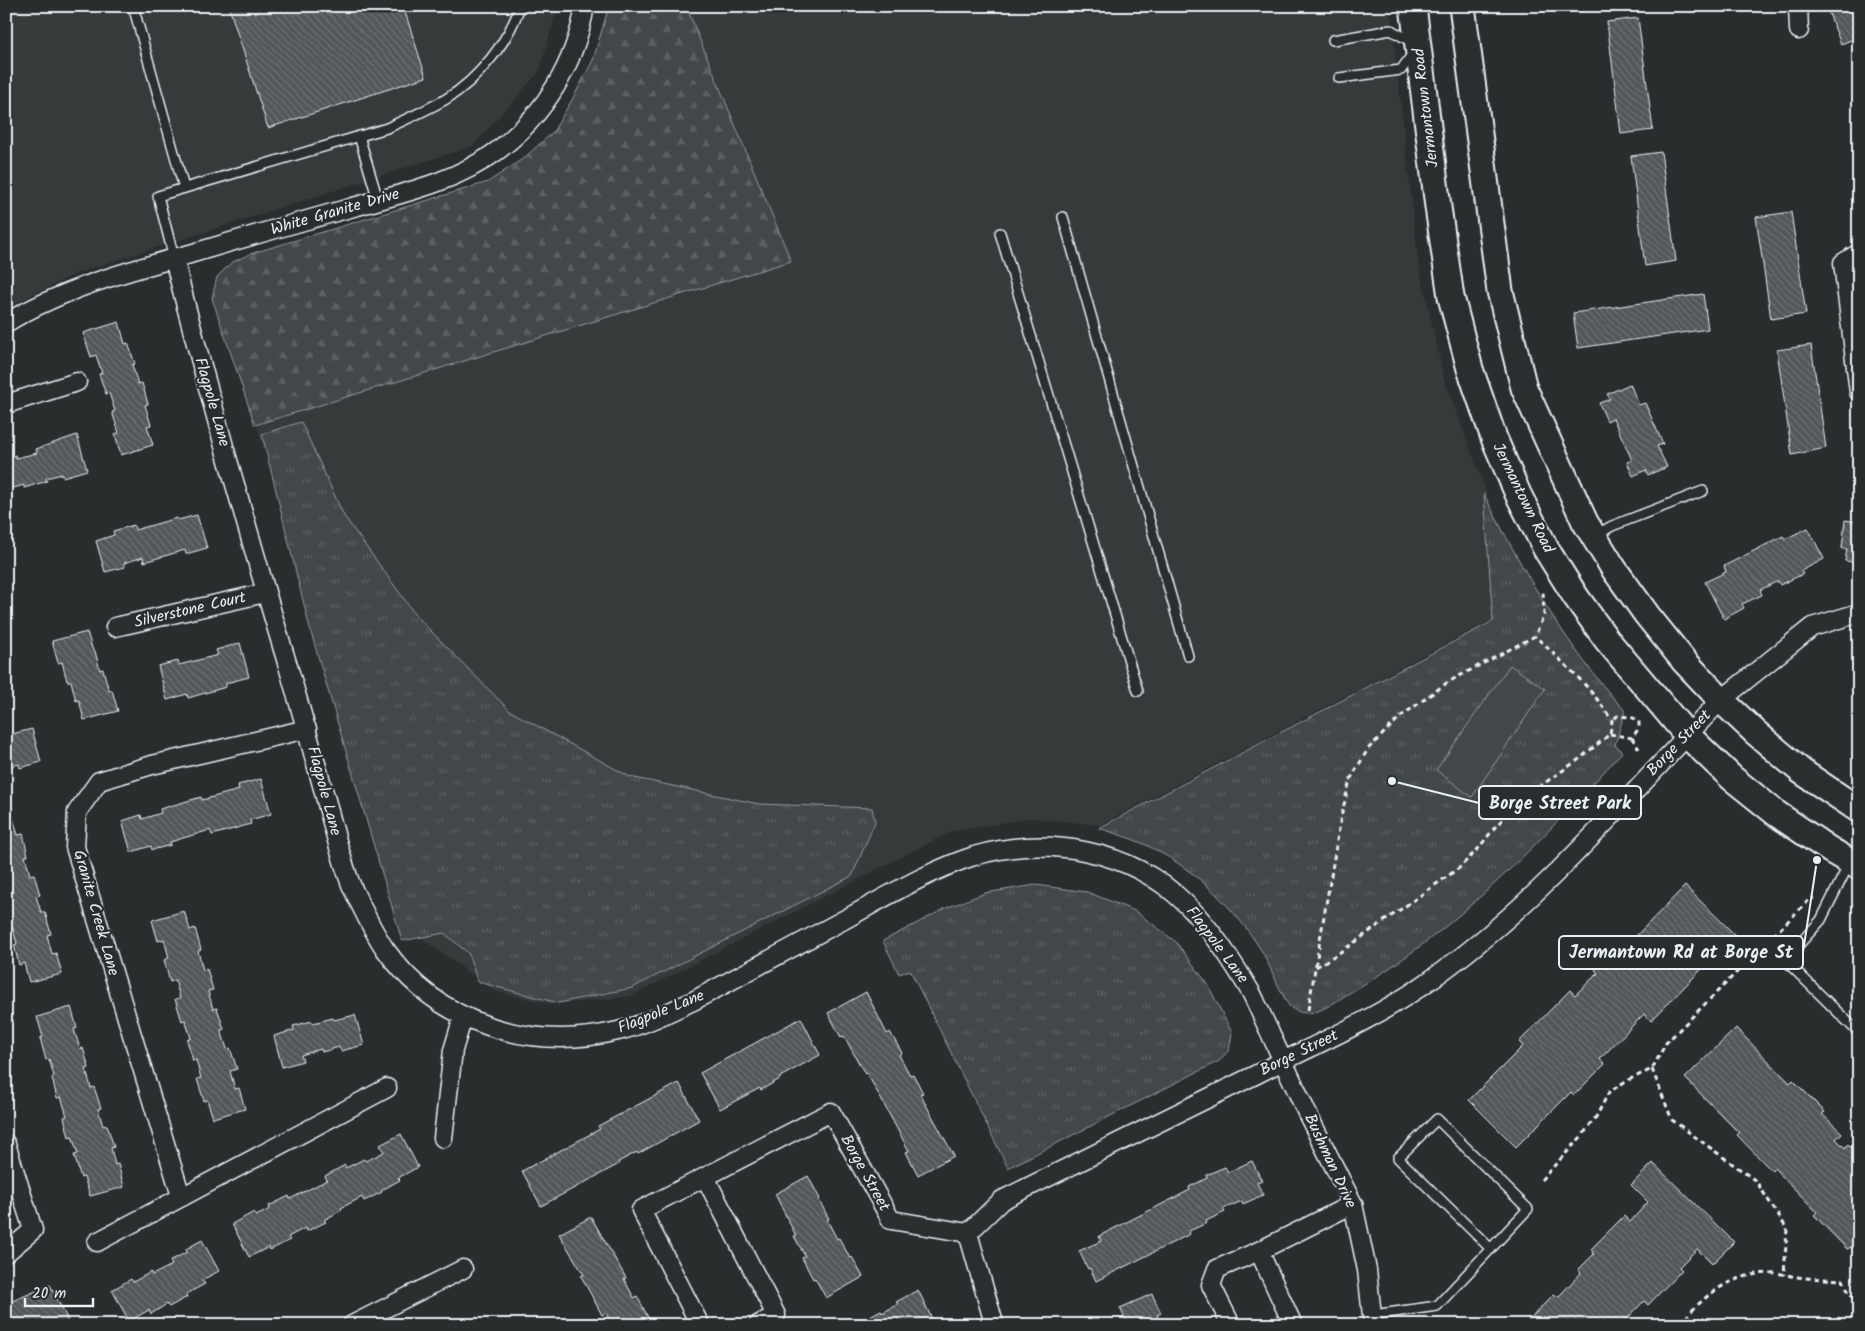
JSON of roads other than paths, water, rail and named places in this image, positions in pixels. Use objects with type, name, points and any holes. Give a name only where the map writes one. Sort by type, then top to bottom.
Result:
[{"type":"main road","name":"Jermantown Road","points":[[1413,6],[1451,297],[1470,369],[1494,438],[1518,494],[1546,549],[1576,597],[1607,640],[1687,735],[1732,778],[1777,814],[1855,864]]},
{"type":"main road","points":[[1462,6],[1500,291],[1510,334],[1524,388],[1585,522],[1614,569],[1647,614],[1684,661],[1721,700],[1801,771],[1859,810]]},
{"type":"street","name":"White Granite Drive","points":[[6,323],[68,292],[174,258],[426,186],[476,164],[512,140],[542,107],[556,88],[575,48],[585,6]]},
{"type":"street","points":[[1798,6],[1799,30]]},
{"type":"street","points":[[1859,253],[1843,263],[1859,392]]},
{"type":"street","name":"Flagpole Lane","points":[[174,258],[186,310],[265,593],[307,729],[341,854],[352,886],[374,932],[391,956],[416,984],[463,1017],[506,1032],[540,1038],[580,1038],[620,1030],[692,1001],[948,866],[1000,850],[1024,846],[1053,846],[1089,851],[1124,863],[1156,880],[1184,902],[1206,925],[1242,978],[1284,1060]]},
{"type":"street","points":[[6,404],[77,382]]},
{"type":"street","name":"Silverstone Court","points":[[115,627],[265,593]]},
{"type":"street","name":"Borge Street","points":[[700,1325],[640,1210],[831,1112],[891,1220],[968,1233],[1002,1200],[1376,1014],[1425,984],[1476,945],[1512,914],[1566,862],[1721,700],[1812,627],[1859,613]]},
{"type":"street","name":"Granite Creek Lane","points":[[181,1196],[75,846],[77,812],[99,781],[152,765],[307,729]]},
{"type":"street","points":[[443,1138],[453,1050],[463,1017]]},
{"type":"street","name":"Bushman Drive","points":[[1284,1060],[1307,1113],[1353,1204],[1367,1270],[1373,1320]]},
{"type":"street","points":[[97,1242],[387,1088]]},
{"type":"street","points":[[6,1144],[32,1230],[6,1253]]},
{"type":"street","points":[[706,1177],[776,1315],[758,1325]]},
{"type":"street","points":[[1231,1325],[1211,1285],[1217,1269],[1259,1251],[1353,1204]]},
{"type":"street","points":[[968,1233],[993,1325]]},
{"type":"street","points":[[1259,1251],[1293,1325]]},
{"type":"street","points":[[352,1325],[463,1270]]},
{"type":"lane","points":[[132,6],[184,188]]},
{"type":"lane","points":[[174,258],[158,196],[359,136],[394,124],[448,98],[475,75],[496,52],[515,22],[520,6]]},
{"type":"lane","points":[[1333,40],[1391,30],[1419,46],[1401,70],[1339,78]]},
{"type":"lane","points":[[359,136],[378,200]]},
{"type":"lane","points":[[1063,217],[1188,656]]},
{"type":"lane","points":[[1000,234],[1138,691]]},
{"type":"lane","points":[[1594,536],[1612,526],[1703,491]]},
{"type":"lane","points":[[1855,864],[1834,894],[1821,920],[1785,960],[1859,1033]]},
{"type":"lane","points":[[1373,1320],[1438,1306],[1491,1249],[1528,1209],[1437,1118],[1398,1158],[1491,1249]]},
{"type":"place","name":"Borge Street Park","points":[[1392,781]]},
{"type":"place","name":"Jermantown Rd at Borge St","points":[[1817,860]]}]
